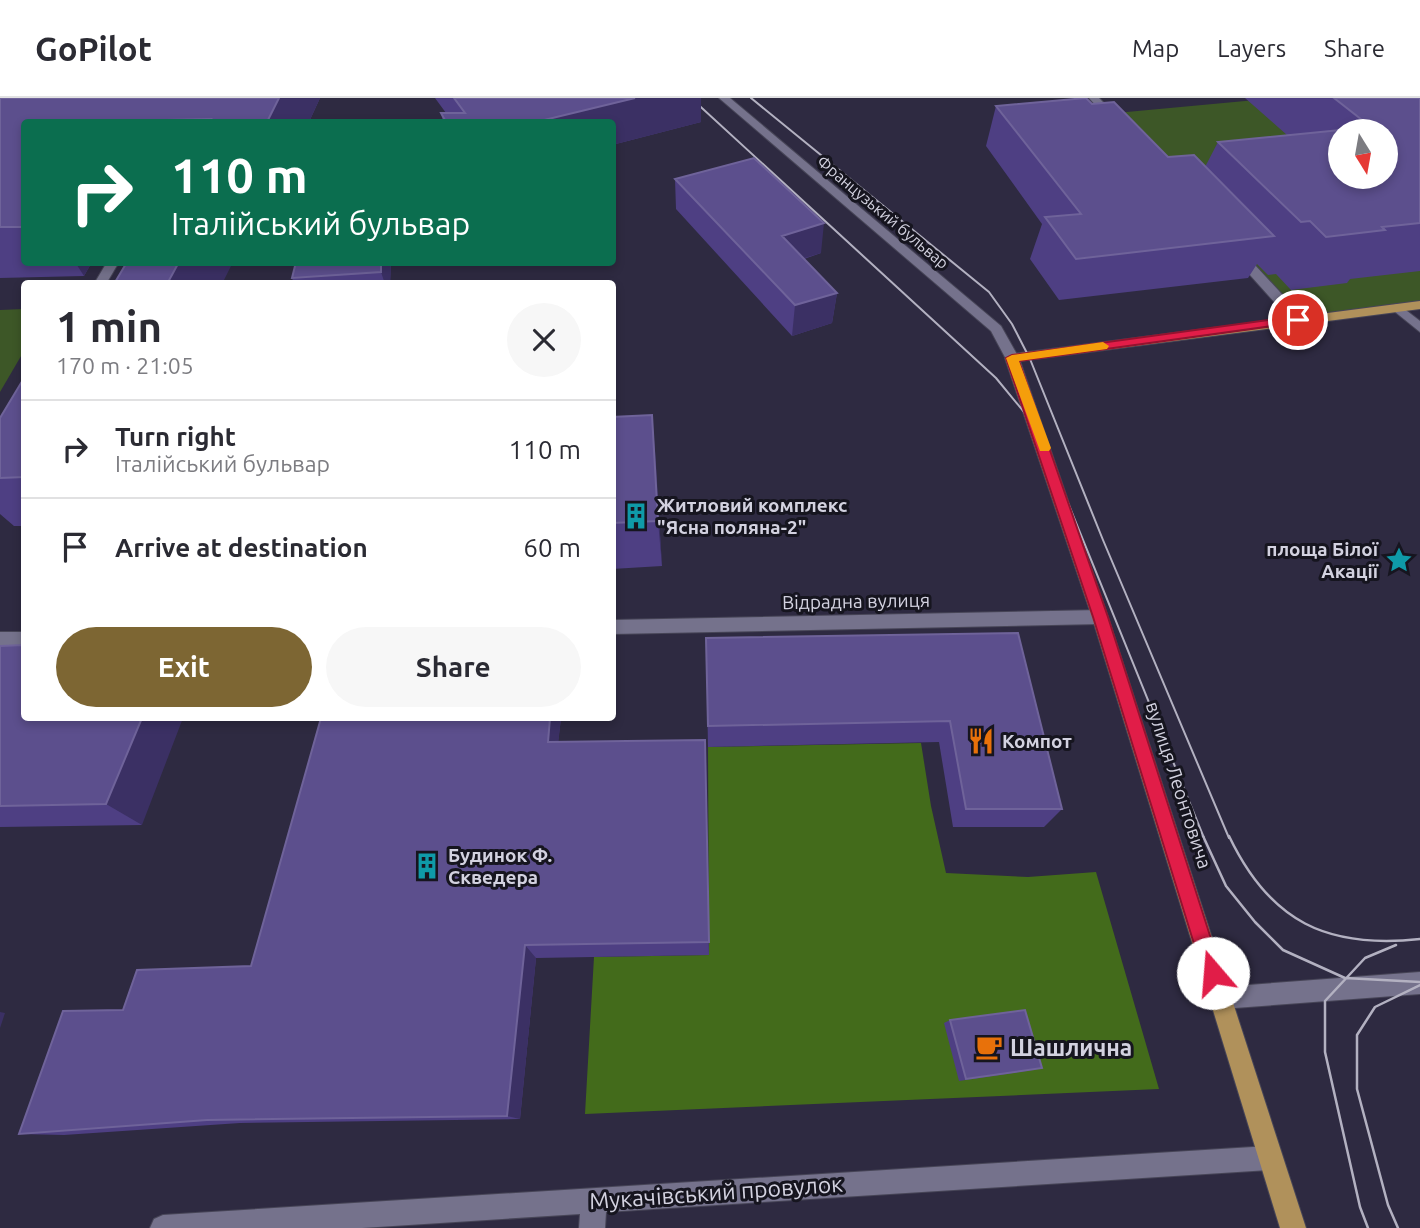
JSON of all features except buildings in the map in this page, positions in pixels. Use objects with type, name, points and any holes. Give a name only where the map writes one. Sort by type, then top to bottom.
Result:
[{"type":"main road","points":[[1012,358],[1420,305]]},
{"type":"main road","name":"вулиця Леонтовича","points":[[1012,358],[1100,617],[1293,1228]]},
{"type":"street","name":"Французький бульвар","points":[[723,98],[996,329],[1012,358]]},
{"type":"street","points":[[1094,98],[1122,128]]},
{"type":"street","points":[[1225,240],[1298,320]]},
{"type":"street","points":[[1398,308],[1420,328]]},
{"type":"street","name":"Відрадна вулиця","points":[[616,627],[1100,617]]},
{"type":"street","points":[[0,639],[21,639]]},
{"type":"street","points":[[1221,998],[1420,983]]},
{"type":"street","name":"Мукачівський провулок","points":[[163,1228],[1269,1158]]},
{"type":"street","points":[[592,1228],[594,1200]]},
{"type":"green space","points":[[1278,98],[1420,98],[1420,302],[1300,317],[1116,113]]},
{"type":"green space","points":[[21,309],[21,356],[0,392],[0,310]]},
{"type":"green space","points":[[921,743],[946,873],[1028,877],[1096,872],[1159,1089],[585,1114],[594,957],[709,955],[708,747]]},
{"type":"tram line","points":[[691,98],[996,378],[1038,429],[1204,838]]},
{"type":"tram line","points":[[751,98],[989,292],[1012,324],[1030,359],[1229,838]]},
{"type":"tram line","points":[[1203,836],[1226,886],[1255,922],[1283,950],[1346,978]]},
{"type":"tram line","points":[[1229,836],[1245,866],[1263,890],[1283,909],[1305,923],[1330,933],[1357,939],[1420,939]]},
{"type":"tram line","points":[[1346,978],[1365,958],[1396,945]]},
{"type":"tram line","points":[[1346,978],[1420,982]]},
{"type":"tram line","points":[[1346,978],[1325,1001],[1325,1052],[1360,1207],[1368,1228]]},
{"type":"tram line","points":[[1398,1228],[1388,1205],[1357,1089],[1357,1035],[1375,1007],[1420,985]]},
{"type":"slow traffic","points":[[1044,448],[1012,358],[1103,346]]},
{"type":"place","name":"Житловий комплекс \"Ясна поляна-2\"","points":[[636,516]]},
{"type":"place","name":"площа Білої Акації","points":[[1399,560]]},
{"type":"place","name":"Компот","points":[[981,741]]},
{"type":"place","name":"Будинок Ф. Скведера","points":[[427,866]]},
{"type":"place","name":"Шашлична","points":[[989,1047]]},
{"type":"route","points":[[1213,973],[1100,617],[1012,358],[1298,320]]}]
